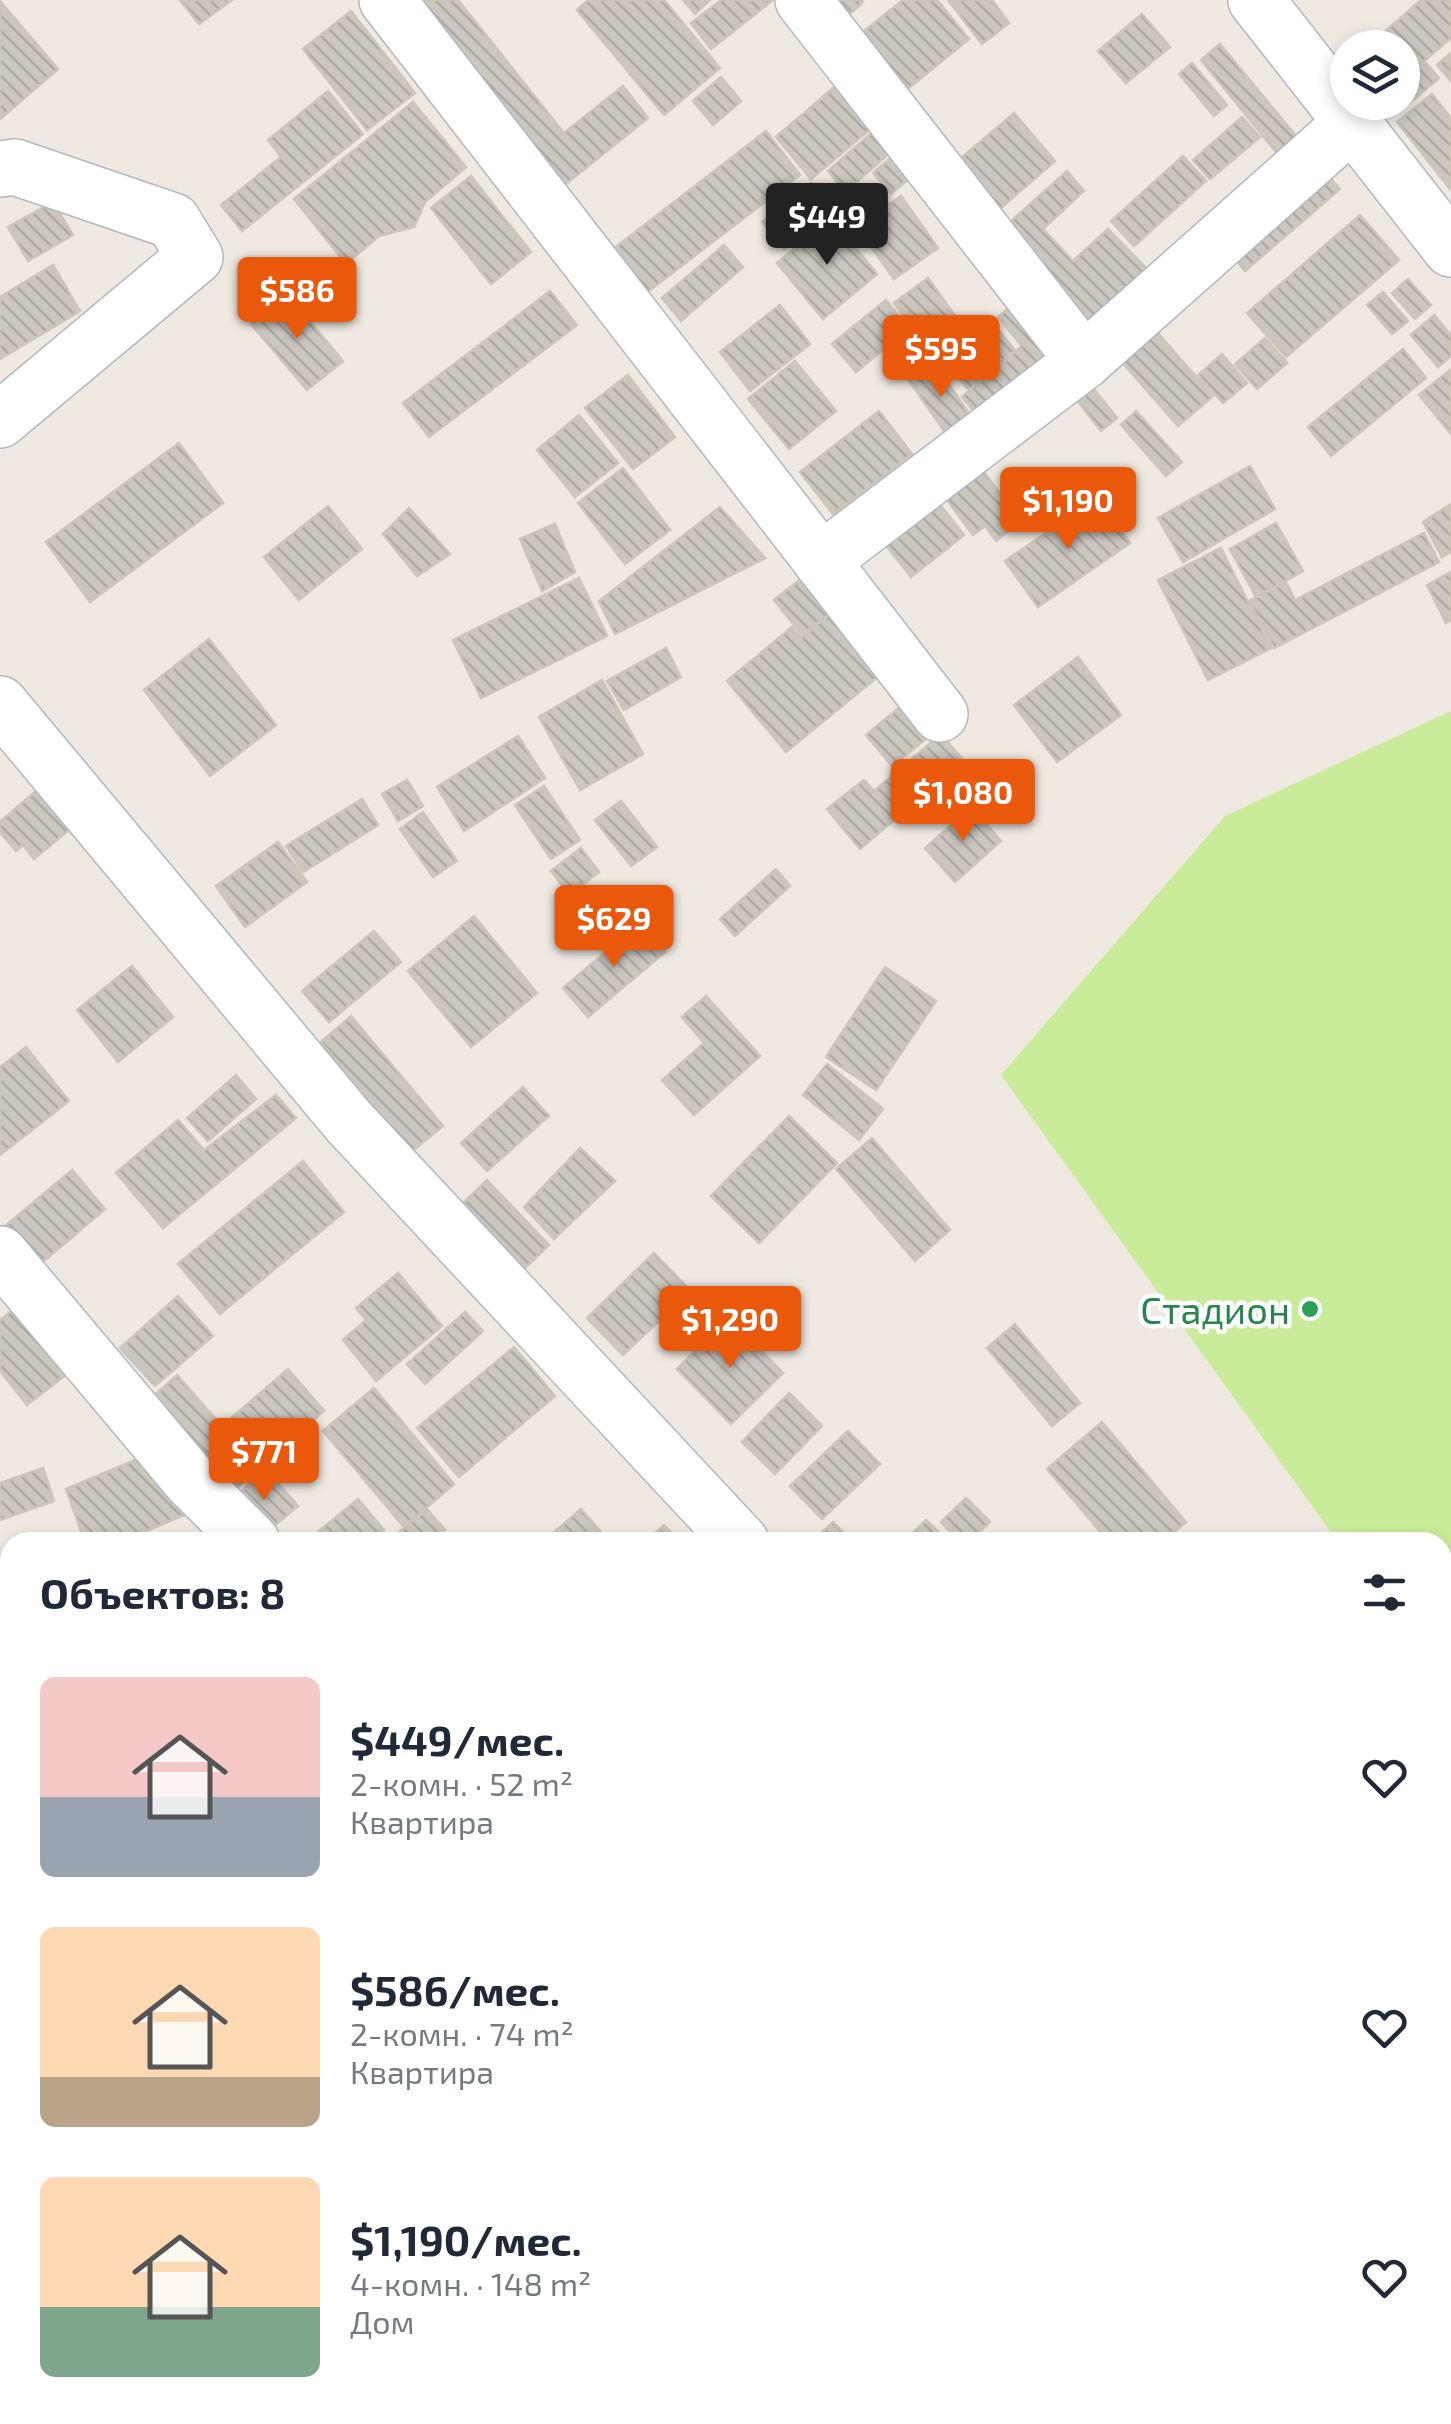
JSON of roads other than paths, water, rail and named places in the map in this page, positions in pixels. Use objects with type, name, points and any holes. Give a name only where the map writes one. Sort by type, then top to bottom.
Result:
[{"type":"street","points":[[388,0],[940,714]]},
{"type":"street","points":[[803,0],[1084,361]]},
{"type":"street","points":[[1256,0],[1451,249]]},
{"type":"street","points":[[821,561],[1084,361],[1352,124]]},
{"type":"street","points":[[0,169],[15,167],[173,221],[195,257],[0,420]]},
{"type":"street","points":[[0,704],[349,1122],[732,1532]]},
{"type":"street","points":[[0,1254],[191,1482],[242,1532]]},
{"type":"place","name":"Стадион","points":[[1310,1309]]}]
